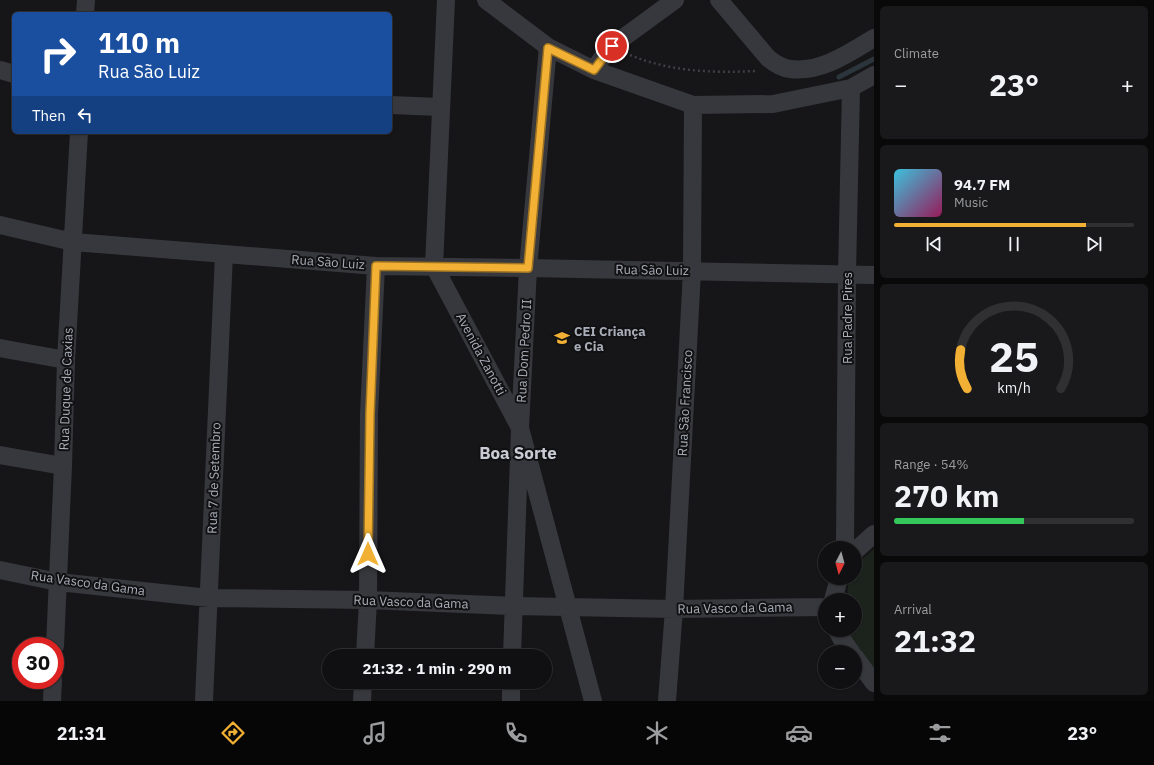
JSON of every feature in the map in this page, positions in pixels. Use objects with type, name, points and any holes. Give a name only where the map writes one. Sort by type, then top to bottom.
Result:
[{"type":"street","points":[[85,12],[86,0]]},
{"type":"street","points":[[434,266],[446,0]]},
{"type":"street","points":[[486,0],[548,48],[594,70],[693,105],[773,104],[851,88],[874,75]]},
{"type":"street","points":[[594,70],[612,46],[675,0]]},
{"type":"street","points":[[719,0],[768,58],[777,65],[789,69],[808,68],[833,62],[874,38]]},
{"type":"street","name":"Rua Dom Pedro II","points":[[512,649],[520,428],[528,268],[548,48]]},
{"type":"street","points":[[0,70],[12,73]]},
{"type":"street","name":"Rua Padre Pires","points":[[845,541],[847,274],[851,88]]},
{"type":"street","points":[[392,105],[440,107]]},
{"type":"street","name":"Rua São Francisco","points":[[667,701],[674,609],[692,271],[693,105]]},
{"type":"street","name":"Rua Duque de Caxias","points":[[55,637],[66,360],[79,134]]},
{"type":"street","name":"Rua São Luiz","points":[[0,225],[73,242],[376,266],[874,275]]},
{"type":"street","name":"Rua 7 de Setembro","points":[[204,701],[224,254]]},
{"type":"street","points":[[365,649],[368,600],[370,414],[376,266]]},
{"type":"street","name":"Avenida Zanotti","points":[[434,266],[520,428],[593,701]]},
{"type":"street","points":[[0,348],[66,360]]},
{"type":"street","points":[[0,455],[63,466]]},
{"type":"street","points":[[862,545],[874,534]]},
{"type":"street","name":"Rua Vasco da Gama","points":[[0,570],[58,582],[209,598],[368,600],[513,606],[674,609],[818,607]]},
{"type":"street","points":[[862,667],[874,683]]},
{"type":"street","points":[[52,701],[53,689]]},
{"type":"street","points":[[362,701],[363,689]]},
{"type":"street","points":[[511,701],[512,689]]},
{"type":"path","points":[[612,46],[643,60],[681,69],[716,72],[759,70]]},
{"type":"shaded area","points":[[874,549],[874,669],[862,657],[862,645],[851,645],[848,642],[848,637],[862,637],[862,593],[848,593],[848,585],[862,585],[862,560]]},
{"type":"waterway","points":[[839,77],[874,59]]},
{"type":"place","name":"CEI Criança e Cia","points":[[562,338]]},
{"type":"district","name":"Boa Sorte","points":[[518,453]]},
{"type":"route","points":[[368,554],[370,414],[376,266],[528,268],[548,48],[594,70],[612,46]]}]
